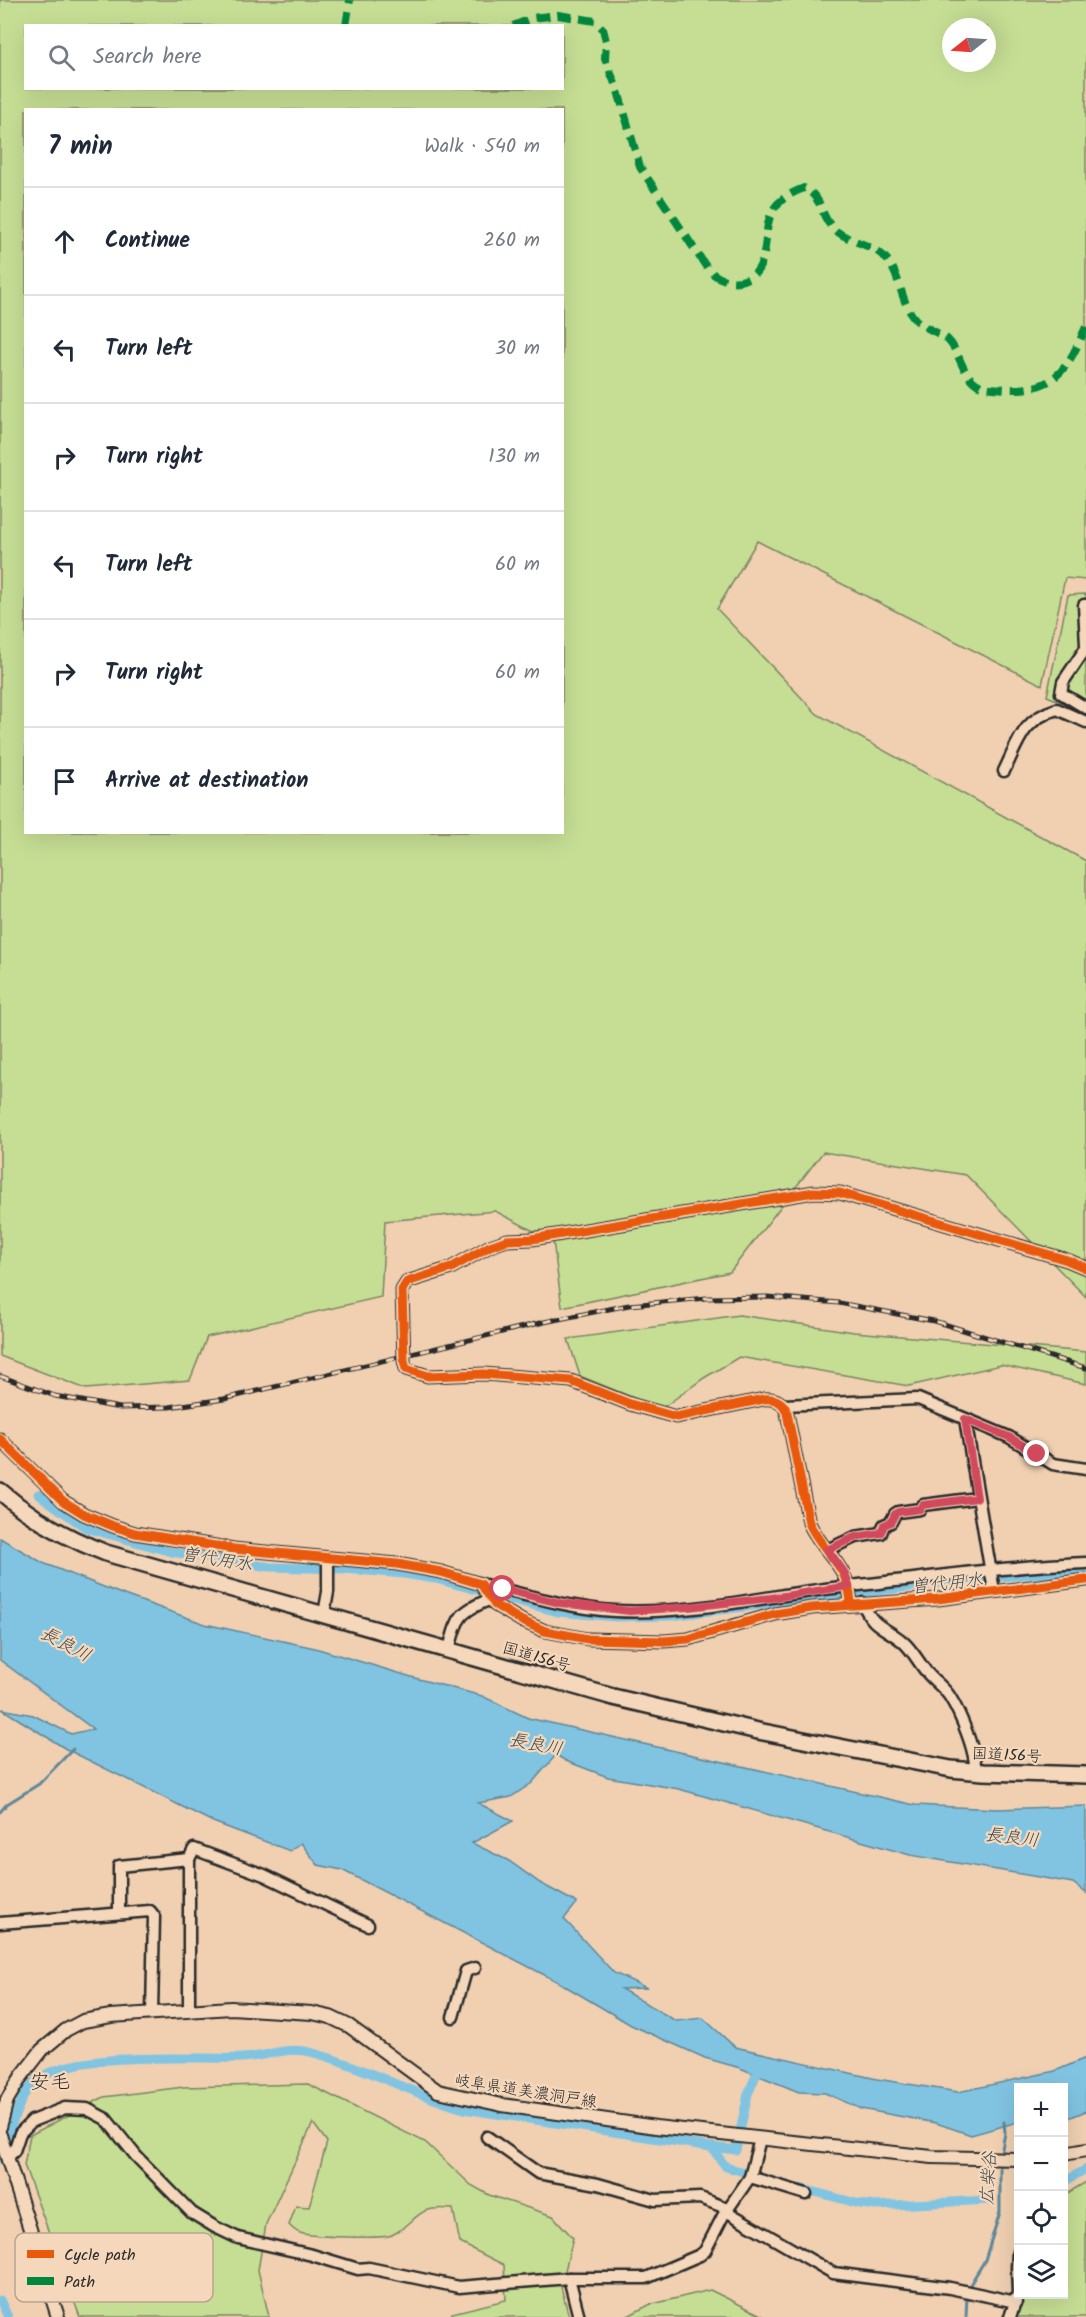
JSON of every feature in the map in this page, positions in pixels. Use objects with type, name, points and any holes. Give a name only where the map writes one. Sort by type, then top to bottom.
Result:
[{"type":"highway","name":"国道156号","points":[[0,1491],[23,1512],[77,1542],[106,1553],[614,1697],[758,1731],[944,1768],[1086,1775]]},
{"type":"main road","name":"岐阜県道美濃洞戸線","points":[[0,2127],[7,2100],[42,2050],[66,2030],[84,2021],[111,2016],[241,2008],[312,2013],[330,2017],[349,2026],[438,2091],[487,2106],[932,2157],[1014,2159]]},
{"type":"main road","points":[[0,2135],[33,2233]]},
{"type":"main road","points":[[1068,2153],[1086,2150]]},
{"type":"main road","points":[[53,2302],[58,2317]]},
{"type":"street","points":[[1086,605],[1084,605],[1086,647],[1064,682],[1061,693],[1086,708]]},
{"type":"street","points":[[1004,771],[1024,730],[1034,719],[1057,709],[1086,722]]},
{"type":"street","points":[[1086,1268],[1067,1260],[840,1193],[814,1191],[532,1239],[507,1240],[490,1246],[451,1268],[407,1282],[402,1290],[403,1356],[406,1369],[428,1376],[484,1374],[571,1381],[630,1404],[676,1417],[764,1399],[774,1400],[784,1405],[906,1398],[928,1402],[1009,1437],[1053,1464],[1086,1469]]},
{"type":"street","points":[[784,1405],[809,1523],[844,1572],[850,1595]]},
{"type":"street","points":[[965,1419],[992,1579]]},
{"type":"street","points":[[0,1439],[63,1501],[84,1514],[135,1533],[328,1566],[397,1564],[441,1572],[486,1592],[613,1611],[772,1606],[992,1579],[1086,1563]]},
{"type":"street","points":[[827,1550],[855,1537],[881,1533],[884,1525],[891,1522],[898,1512],[920,1509],[923,1505],[977,1498]]},
{"type":"street","points":[[324,1614],[328,1592],[328,1566]]},
{"type":"street","points":[[863,1603],[938,1599],[992,1579],[1086,1580]]},
{"type":"street","points":[[486,1592],[495,1605],[505,1612],[545,1631],[613,1641],[688,1639],[772,1606],[850,1595],[863,1603],[874,1622],[883,1630],[901,1640],[912,1650],[925,1670],[949,1695],[970,1745],[975,1771]]},
{"type":"street","points":[[449,1649],[458,1617],[478,1604],[486,1592]]},
{"type":"street","points":[[189,2010],[189,1859],[194,1849],[264,1875],[368,1925]]},
{"type":"street","points":[[119,1913],[119,1866],[189,1859]]},
{"type":"street","points":[[0,1923],[150,1911],[154,1916],[152,2013]]},
{"type":"street","points":[[453,2017],[465,1973],[474,1968]]},
{"type":"street","points":[[6,2157],[14,2151],[20,2133],[32,2121],[65,2108],[87,2109],[106,2119],[136,2156],[192,2213],[238,2238],[358,2269],[369,2268],[459,2287],[568,2278],[652,2276],[705,2251],[727,2210],[751,2173],[760,2139]]},
{"type":"street","points":[[487,2138],[538,2173],[598,2184],[656,2200],[700,2198],[727,2210],[833,2273],[962,2290],[1016,2302]]},
{"type":"street","points":[[751,2173],[806,2194]]},
{"type":"street","points":[[568,2278],[579,2317]]},
{"type":"street","points":[[1010,2317],[1016,2299]]},
{"type":"green space","points":[[0,0],[1086,0],[1086,580],[1065,578],[1042,685],[757,541],[717,609],[817,714],[1086,861],[1086,1297],[966,1175],[823,1152],[730,1272],[562,1307],[553,1241],[495,1211],[385,1221],[381,1297],[207,1337],[190,1380],[86,1389],[0,1356]]},
{"type":"green space","points":[[1086,594],[1086,712],[1047,696],[1068,595]]},
{"type":"green space","points":[[739,1315],[854,1332],[1086,1352],[1086,1384],[1001,1365],[909,1386],[739,1357],[704,1378],[661,1409],[580,1376],[568,1339]]},
{"type":"green space","points":[[308,2084],[425,2142],[471,2185],[489,2195],[553,2216],[573,2238],[561,2287],[569,2317],[451,2317],[452,2313],[506,2300],[504,2265],[460,2243],[453,2209],[431,2209],[418,2215],[392,2235],[386,2236],[318,2236],[294,2230],[289,2225],[296,2206],[309,2207],[327,2142],[313,2123],[266,2224],[258,2270],[269,2317],[80,2317],[74,2302],[213,2302],[213,2233],[49,2233],[24,2165],[30,2135],[104,2097],[184,2087]]},
{"type":"green space","points":[[1086,2182],[1086,2317],[1002,2317],[1006,2313],[1014,2290],[1014,2299],[1068,2299],[1068,2193]]},
{"type":"green space","points":[[710,2290],[765,2317],[626,2317],[649,2305]]},
{"type":"water","name":"長良川","points":[[0,1538],[43,1563],[205,1624],[315,1648],[482,1696],[528,1718],[915,1805],[997,1809],[1086,1806],[1086,1893],[1073,1883],[910,1855],[679,1789],[608,1777],[556,1755],[532,1783],[511,1797],[478,1803],[513,1821],[472,1843],[509,1861],[540,1883],[577,1903],[564,1919],[614,1973],[647,1988],[621,1989],[676,2021],[703,2018],[735,2047],[877,2079],[958,2092],[1055,2071],[1086,2058],[1086,2111],[1068,2118],[1068,2083],[1014,2083],[1014,2123],[971,2135],[936,2123],[861,2109],[825,2093],[799,2092],[740,2068],[705,2058],[631,2025],[560,1983],[342,1870],[318,1865],[301,1843],[290,1851],[213,1822],[66,1749],[2,1709],[33,1715],[71,1734],[93,1729],[0,1660]]},
{"type":"waterway","name":"曽代用水","points":[[38,1494],[86,1528],[171,1552],[270,1567],[345,1569],[404,1574],[436,1579],[558,1612],[616,1617],[670,1616],[975,1579],[1086,1570]]},
{"type":"waterway","points":[[0,1812],[7,1804],[39,1784],[73,1749]]},
{"type":"waterway","points":[[0,2158],[18,2108],[28,2089],[50,2072],[74,2065],[132,2058],[242,2058],[301,2050],[330,2058],[464,2109],[711,2147],[726,2167],[758,2176]]},
{"type":"waterway","points":[[711,2147],[736,2150],[748,2094],[760,2066]]},
{"type":"waterway","name":"広柴谷","points":[[1001,2154],[1005,2133],[1004,2122]]},
{"type":"waterway","name":"広柴谷","points":[[968,2288],[985,2260],[1000,2212],[1000,2161]]},
{"type":"waterway","points":[[1068,2180],[1086,2169]]},
{"type":"waterway","points":[[800,2188],[876,2206],[989,2200]]},
{"type":"waterway","name":"広柴谷","points":[[966,2317],[967,2295]]},
{"type":"waterway","points":[[0,2300],[8,2317]]},
{"type":"railway","points":[[0,1376],[55,1396],[120,1408],[169,1407],[224,1399],[544,1322],[629,1305],[707,1298],[768,1297],[839,1303],[934,1321],[1086,1368]]},
{"type":"marked path","points":[[346,24],[350,0]]},
{"type":"marked path","points":[[518,24],[533,18],[558,15],[595,21],[603,29],[606,41],[605,59],[618,91],[640,167],[709,271],[717,276],[734,281],[753,276],[762,261],[771,214],[785,198],[804,188],[815,196],[828,222],[838,233],[883,255],[893,269],[911,314],[919,323],[947,339],[967,374],[980,386],[1025,389],[1049,381],[1066,365],[1086,327]]},
{"type":"cycle path","points":[[851,1604],[846,1579],[841,1569],[809,1523],[787,1413],[781,1403],[772,1399],[764,1399],[676,1417],[630,1404],[571,1381],[484,1374],[428,1376],[406,1369],[402,1290],[407,1282],[451,1268],[490,1246],[507,1240],[532,1239],[814,1192],[840,1193],[1067,1260],[1086,1268]]},
{"type":"cycle path","points":[[0,1439],[63,1501],[84,1514],[113,1526],[135,1533],[234,1549],[397,1564],[441,1572],[481,1584],[495,1605],[522,1621],[545,1631],[588,1639],[664,1641],[688,1639],[775,1614],[812,1608],[938,1599],[1086,1580]]},
{"type":"district","name":"安毛","points":[[50,2081]]},
{"type":"route","points":[[503,1589],[560,1603],[613,1611],[648,1611],[771,1598],[849,1586],[844,1572],[827,1550],[855,1537],[881,1533],[884,1525],[891,1522],[898,1512],[920,1509],[923,1505],[977,1498],[965,1419],[1009,1437],[1037,1454]]}]
